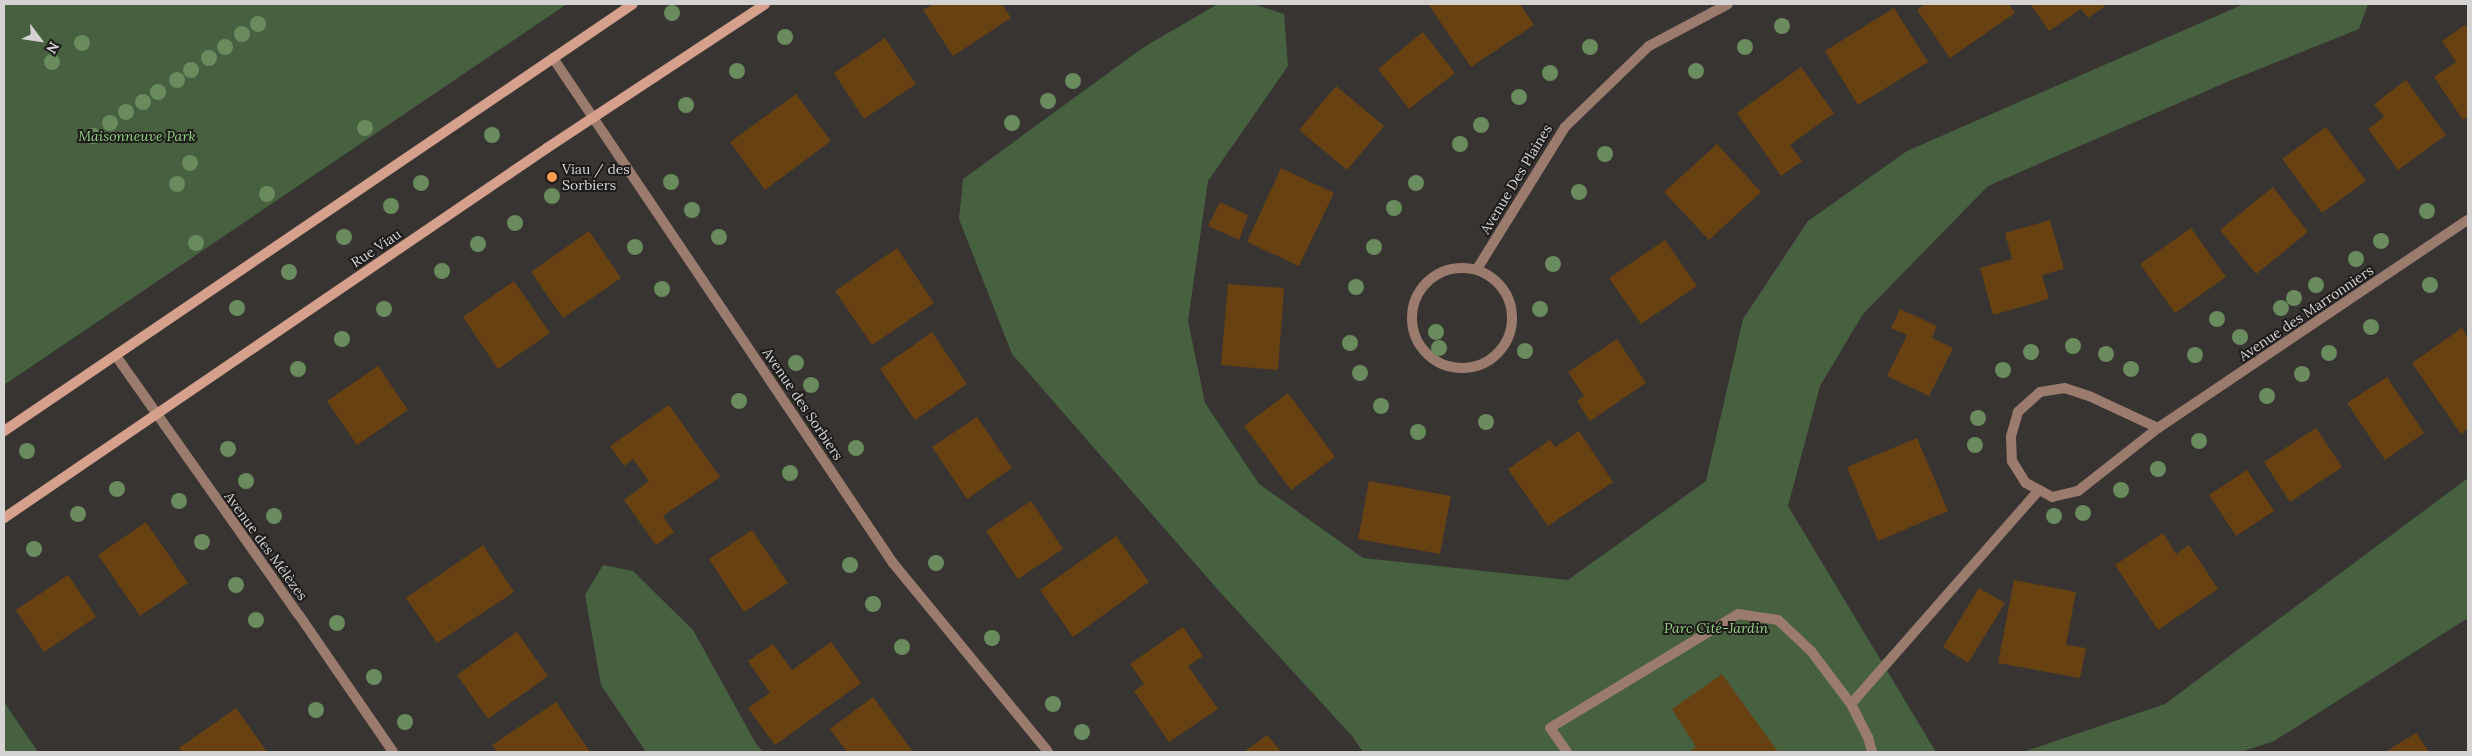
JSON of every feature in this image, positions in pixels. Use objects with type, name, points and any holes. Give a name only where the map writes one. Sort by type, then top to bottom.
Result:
[{"type":"main road","points":[[4,431],[633,4]]},
{"type":"main road","name":"Rue Viau","points":[[4,518],[593,118],[765,4]]},
{"type":"street","name":"Avenue Des Plaines","points":[[1477,269],[1565,126],[1649,46],[1728,4]]},
{"type":"street","name":"Avenue des Sorbiers","points":[[553,58],[892,563],[1048,752]]},
{"type":"street","name":"Avenue des Marronniers","points":[[2158,428],[2073,390],[2065,388],[2040,392],[2018,412],[2012,436],[2012,461],[2026,483],[2052,497],[2078,491],[2158,428],[2468,220]]},
{"type":"street","points":[[1460,267],[1477,269],[1492,276],[1511,303],[1513,319],[1510,335],[1502,349],[1490,360],[1475,367],[1459,369],[1443,365],[1428,356],[1417,342],[1412,326],[1412,309],[1418,293],[1429,279],[1444,270],[1460,267]]},
{"type":"street","name":"Avenue des Mélèzes","points":[[116,356],[299,615],[393,752]]},
{"type":"street","points":[[1852,704],[2039,490]]},
{"type":"street","points":[[1567,752],[1550,728],[1738,614],[1778,620],[1812,652],[1852,704],[1868,737],[1872,752]]},
{"type":"green space","name":"Maisonneuve Park","points":[[4,4],[567,4],[4,385]]},
{"type":"green space","name":"Parc Cité-Jardin","points":[[1218,4],[1253,4],[1284,14],[1288,66],[1208,181],[1188,321],[1205,403],[1259,484],[1363,558],[1568,580],[1706,481],[1743,319],[1808,221],[1907,151],[2244,4],[2368,4],[2359,29],[2227,82],[1988,186],[1863,314],[1820,386],[1788,506],[1936,752],[1363,752],[1352,736],[1219,591],[1012,354],[959,219],[963,179],[1144,47]]},
{"type":"green space","points":[[2468,478],[2468,618],[2274,741],[2241,752],[2023,752],[2165,704]]},
{"type":"green space","points":[[603,565],[633,571],[693,630],[755,742],[763,752],[646,752],[601,685],[585,595]]},
{"type":"green space","points":[[4,702],[38,752],[4,752]]},
{"type":"building","points":[[933,4],[1002,4],[1011,18],[953,56],[923,10]]},
{"type":"building","points":[[1428,4],[1520,4],[1534,25],[1471,67]]},
{"type":"building","points":[[1926,4],[2009,4],[2015,13],[1950,58],[1917,10]]},
{"type":"building","points":[[2030,4],[2103,4],[2105,6],[2088,18],[2081,9],[2049,31]]},
{"type":"building","points":[[1894,8],[1928,62],[1858,105],[1825,51]]},
{"type":"building","points":[[2465,25],[2468,30],[2468,117],[2463,120],[2434,77],[2456,62],[2442,41]]},
{"type":"building","points":[[1423,32],[1455,73],[1409,109],[1378,69]]},
{"type":"building","points":[[885,38],[916,84],[864,119],[834,73]]},
{"type":"building","points":[[1801,67],[1834,113],[1790,145],[1802,161],[1781,176],[1737,113]]},
{"type":"building","points":[[2406,80],[2446,135],[2398,170],[2368,129],[2384,117],[2374,104]]},
{"type":"building","points":[[1336,86],[1384,126],[1347,170],[1299,130]]},
{"type":"building","points":[[796,94],[831,141],[765,190],[730,142]]},
{"type":"building","points":[[2326,127],[2366,181],[2322,213],[2282,159]]},
{"type":"building","points":[[1717,144],[1761,192],[1709,240],[1664,192]]},
{"type":"building","points":[[1281,168],[1334,193],[1299,266],[1247,242]]},
{"type":"building","points":[[2273,187],[2308,232],[2256,274],[2220,230]]},
{"type":"building","points":[[1220,202],[1248,215],[1239,240],[1208,226]]},
{"type":"building","points":[[2050,220],[2064,269],[2042,275],[2049,299],[1993,315],[1980,268],[2012,259],[2005,233]]},
{"type":"building","points":[[2191,228],[2226,277],[2175,313],[2140,264]]},
{"type":"building","points":[[589,231],[621,278],[563,318],[531,272]]},
{"type":"building","points":[[1665,240],[1697,286],[1641,324],[1609,278]]},
{"type":"building","points":[[897,248],[934,303],[872,345],[835,291]]},
{"type":"building","points":[[514,281],[550,333],[498,369],[463,317]]},
{"type":"building","points":[[1228,284],[1284,288],[1278,370],[1221,365]]},
{"type":"building","points":[[1900,309],[1937,326],[1932,338],[1953,348],[1929,396],[1887,376],[1907,335],[1891,328]]},
{"type":"building","points":[[2462,328],[2468,338],[2468,429],[2461,434],[2412,363]]},
{"type":"building","points":[[932,332],[967,384],[915,420],[880,369]]},
{"type":"building","points":[[1617,339],[1646,383],[1590,421],[1577,401],[1584,396],[1568,372]]},
{"type":"building","points":[[378,366],[408,410],[357,445],[327,401]]},
{"type":"building","points":[[2387,377],[2424,433],[2385,460],[2347,403]]},
{"type":"building","points":[[1288,393],[1335,457],[1291,490],[1244,426]]},
{"type":"building","points":[[669,405],[720,477],[663,516],[674,532],[656,545],[624,500],[649,481],[633,459],[624,466],[610,446]]},
{"type":"building","points":[[977,417],[1012,468],[967,499],[932,447]]},
{"type":"building","points":[[2316,428],[2342,467],[2290,502],[2264,462]]},
{"type":"building","points":[[1579,431],[1613,482],[1548,526],[1508,469],[1550,440],[1555,447]]},
{"type":"building","points":[[1917,438],[1948,511],[1878,541],[1847,467]]},
{"type":"building","points":[[2247,470],[2274,511],[2236,536],[2209,495]]},
{"type":"building","points":[[1369,481],[1451,496],[1440,554],[1358,539]]},
{"type":"building","points":[[1031,501],[1063,549],[1018,579],[986,531]]},
{"type":"building","points":[[146,522],[188,583],[140,616],[98,555]]},
{"type":"building","points":[[752,530],[788,583],[744,612],[709,559]]},
{"type":"building","points":[[2163,533],[2176,554],[2189,545],[2218,589],[2158,630],[2115,565]]},
{"type":"building","points":[[1116,536],[1149,582],[1073,637],[1040,590]]},
{"type":"building","points":[[483,545],[514,592],[437,643],[406,598]]},
{"type":"building","points":[[68,575],[96,617],[44,652],[16,610]]},
{"type":"building","points":[[2014,580],[2076,592],[2066,645],[2086,648],[2080,678],[1998,663]]},
{"type":"building","points":[[1979,588],[2005,603],[1968,663],[1943,647]]},
{"type":"building","points":[[1183,627],[1203,656],[1188,666],[1218,709],[1169,742],[1134,691],[1144,684],[1130,664]]},
{"type":"building","points":[[517,632],[548,676],[488,719],[457,675]]},
{"type":"building","points":[[831,642],[861,683],[775,745],[748,708],[770,693],[748,661],[773,644],[792,670]]},
{"type":"building","points":[[1722,674],[1778,752],[1689,752],[1696,747],[1672,709]]},
{"type":"building","points":[[873,697],[913,752],[847,752],[830,729]]},
{"type":"building","points":[[556,702],[590,752],[497,752],[492,745]]},
{"type":"building","points":[[236,708],[267,752],[182,752],[179,748]]},
{"type":"building","points":[[2416,733],[2429,752],[2385,752]]},
{"type":"building","points":[[1267,735],[1281,752],[1244,752]]},
{"type":"place","name":"Viau / des Sorbiers","points":[[552,177]]}]
